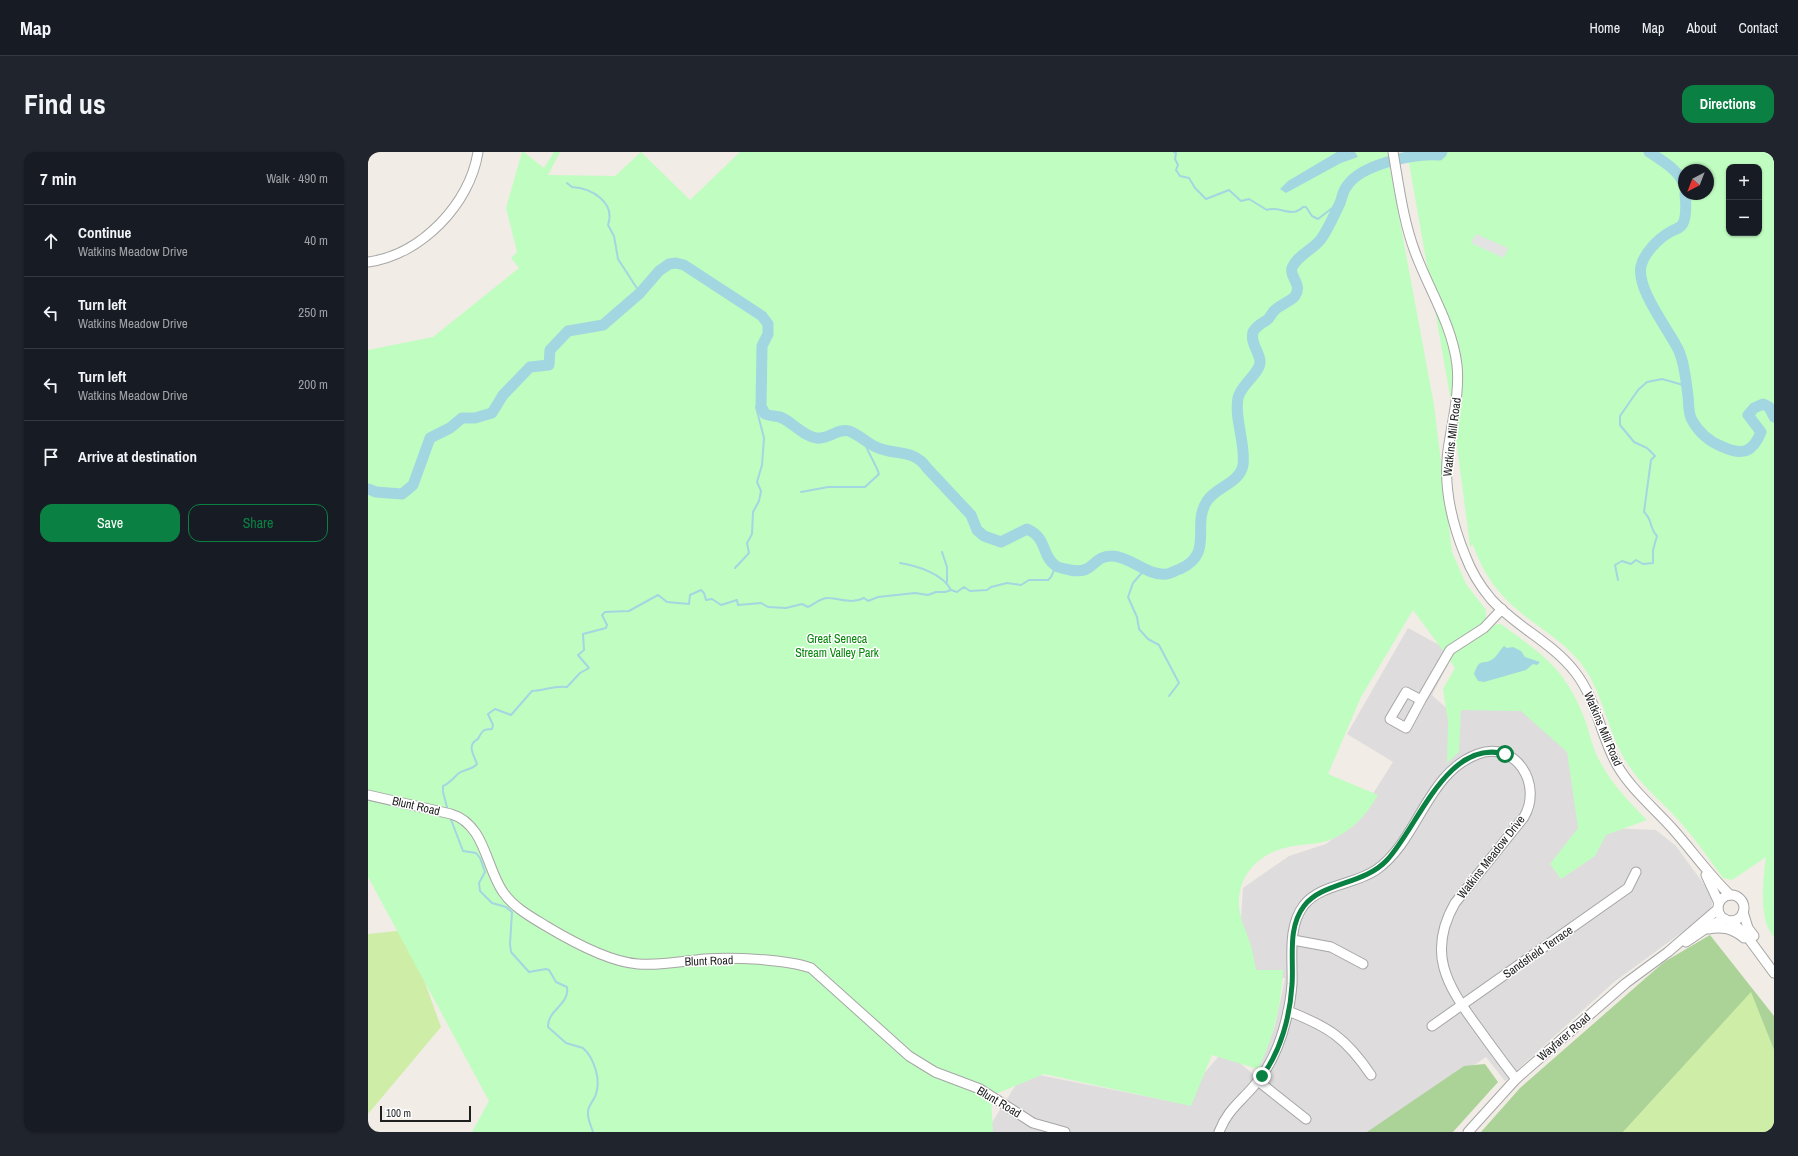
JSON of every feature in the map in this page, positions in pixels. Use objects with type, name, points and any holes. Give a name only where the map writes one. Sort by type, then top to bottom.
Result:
[{"type":"street","points":[[368,262],[386,258],[409,247],[426,236],[448,215],[459,200],[468,183],[478,152]]},
{"type":"street","name":"Watkins Mill Road","points":[[1392,152],[1405,216],[1416,254],[1447,326],[1457,365],[1457,393],[1446,474],[1448,501],[1464,554],[1476,578],[1491,599],[1546,643],[1574,669],[1591,698],[1606,744],[1619,768],[1628,781],[1671,827],[1730,895]]},
{"type":"street","points":[[1421,700],[1450,650],[1484,628],[1502,609]]},
{"type":"street","name":"Watkins Meadow Drive","points":[[1219,1132],[1225,1118],[1267,1069],[1276,1050],[1288,1011],[1292,986],[1294,925],[1304,906],[1324,891],[1366,876],[1386,861],[1401,844],[1430,796],[1447,775],[1468,758],[1479,753],[1486,752],[1505,754],[1517,762],[1526,772],[1531,786],[1531,800],[1524,817],[1455,903],[1449,913],[1442,934],[1442,964],[1449,984],[1462,1005],[1516,1079]]},
{"type":"street","name":"Blunt Road","points":[[368,795],[449,814],[464,819],[472,828],[499,886],[507,897],[517,906],[562,935],[604,954],[637,964],[658,965],[718,959],[802,965],[811,968],[909,1056],[935,1072],[980,1089],[1033,1123],[1065,1132]]},
{"type":"street","name":"Watkins Mill Road","points":[[1698,859],[1714,889],[1718,906]]},
{"type":"street","name":"Sandsfield Terrace","points":[[1432,1026],[1628,888],[1636,872]]},
{"type":"street","points":[[1760,952],[1756,940],[1748,928],[1741,900],[1738,897],[1730,895],[1723,898],[1718,906],[1719,913],[1739,927],[1760,952],[1774,973]]},
{"type":"street","name":"Wayfarer Road","points":[[1668,952],[1718,906]]},
{"type":"street","points":[[1728,920],[1738,919],[1743,912]]},
{"type":"street","name":"Wayfarer Road","points":[[1468,1132],[1516,1079],[1626,983],[1668,952],[1705,929],[1718,921],[1728,920]]},
{"type":"street","points":[[1705,929],[1726,928],[1737,932],[1760,952]]},
{"type":"street","points":[[1293,940],[1331,947],[1363,964]]},
{"type":"street","points":[[1288,1011],[1317,1022],[1336,1034],[1357,1054],[1371,1075]]},
{"type":"street","points":[[1258,1081],[1306,1119]]},
{"type":"shaded area","points":[[1476,234],[1508,248],[1504,258],[1471,243]]},
{"type":"shaded area","points":[[1408,628],[1454,653],[1432,695],[1445,707],[1534,705],[1566,735],[1581,827],[1656,830],[1676,846],[1711,894],[1712,905],[1708,913],[1614,982],[1505,1081],[1486,1057],[1378,1132],[986,1132],[1024,1072],[1179,1103],[1224,1050],[1253,1074],[1264,1055],[1275,1026],[1285,978],[1237,981],[1243,888],[1289,856],[1326,844],[1355,822],[1393,762],[1347,734]]},
{"type":"green space","name":"Great Seneca Stream Valley Park","points":[[522,152],[544,168],[554,152],[560,152],[548,175],[615,176],[641,152],[690,200],[740,152],[1387,152],[1434,405],[1452,552],[1466,584],[1486,610],[1486,621],[1454,643],[1444,652],[1413,610],[1361,697],[1328,774],[1378,795],[1373,803],[1357,823],[1335,838],[1327,841],[1290,847],[1276,851],[1259,860],[1247,874],[1240,892],[1239,907],[1252,949],[1256,970],[1283,970],[1276,1021],[1264,1057],[1258,1069],[1212,1055],[1191,1106],[1044,1074],[991,1096],[993,1132],[472,1132],[489,1101],[368,877],[368,350],[433,337],[519,268],[511,258],[517,252],[506,208]]},
{"type":"green space","points":[[1407,152],[1774,152],[1774,937],[1769,930],[1764,910],[1763,887],[1766,857],[1732,880],[1723,878],[1686,828],[1644,785],[1629,766],[1616,741],[1595,687],[1580,662],[1562,644],[1521,613],[1497,590],[1482,565],[1473,545],[1470,546],[1452,407]]},
{"type":"green space","points":[[1501,624],[1542,655],[1563,678],[1579,705],[1596,753],[1603,767],[1620,791],[1647,820],[1606,835],[1595,856],[1561,879],[1550,864],[1578,828],[1567,752],[1521,711],[1461,710],[1459,752],[1447,763],[1448,722],[1443,689],[1455,668],[1448,658],[1450,655],[1492,625]]},
{"type":"green space","points":[[406,930],[441,1027],[368,1114],[368,934]]},
{"type":"green space","points":[[1710,935],[1774,1016],[1774,1050],[1751,992],[1623,1132],[1481,1132],[1520,1088],[1664,962]]},
{"type":"green space","points":[[1751,991],[1774,1050],[1774,1132],[1623,1132]]},
{"type":"green space","points":[[1485,1064],[1498,1082],[1453,1132],[1367,1132],[1464,1066]]},
{"type":"water","points":[[1337,152],[1355,152],[1358,157],[1341,163],[1286,193],[1280,189],[1288,181]]},
{"type":"water","points":[[1504,646],[1507,648],[1513,647],[1521,651],[1525,657],[1540,662],[1537,665],[1533,664],[1526,670],[1484,682],[1478,681],[1474,674],[1478,665],[1482,662],[1493,659]]},
{"type":"waterway","points":[[1174,152],[1176,153],[1175,159],[1178,165],[1176,170],[1180,176],[1189,178],[1195,188],[1206,199],[1229,190],[1241,201],[1249,199],[1267,210],[1276,209],[1294,212],[1306,207],[1312,216],[1318,219],[1340,202]]},
{"type":"waterway","points":[[368,489],[376,492],[402,494],[413,485],[430,438],[450,428],[462,418],[475,418],[492,413],[503,395],[530,367],[549,365],[550,350],[568,331],[603,325],[640,293],[659,271],[669,264],[676,263],[684,265],[762,316],[768,324],[768,334],[762,346],[761,406],[765,414],[785,419],[802,432],[812,437],[821,438],[841,431],[849,431],[883,450],[903,453],[916,458],[922,462],[971,515],[977,530],[984,536],[1001,542],[1027,529],[1038,537],[1051,562],[1057,567],[1078,571],[1085,570],[1101,558],[1113,556],[1120,557],[1152,572],[1166,574],[1180,569],[1191,562],[1197,555],[1200,547],[1201,520],[1207,501],[1216,492],[1233,481],[1241,471],[1243,465],[1243,449],[1237,406],[1240,393],[1257,370],[1260,361],[1252,336],[1253,332],[1257,326],[1268,319],[1276,309],[1295,296],[1297,292],[1297,284],[1292,274],[1294,263],[1321,239],[1340,203],[1344,190],[1354,178],[1376,166],[1389,162],[1416,156],[1439,155],[1442,152]]},
{"type":"waterway","points":[[1649,152],[1665,162],[1678,174]]},
{"type":"waterway","points":[[567,183],[572,187],[594,193],[605,203],[610,217],[608,225],[614,236],[618,259],[640,293]]},
{"type":"waterway","points":[[1686,200],[1686,211],[1683,224],[1661,238],[1652,246],[1645,256],[1641,266],[1641,276],[1648,298],[1675,343],[1681,356],[1691,418],[1701,433],[1709,440],[1730,450],[1742,451],[1751,448],[1761,432],[1748,415],[1754,408],[1763,404],[1769,407],[1774,417]]},
{"type":"waterway","points":[[1618,580],[1615,565],[1622,561],[1631,564],[1636,560],[1643,564],[1653,563],[1653,550],[1657,536],[1653,530],[1649,518],[1644,512],[1651,460],[1655,456],[1647,448],[1634,442],[1620,425],[1620,416],[1638,390],[1647,382],[1662,379],[1687,386]]},
{"type":"waterway","points":[[735,568],[749,553],[747,543],[752,534],[753,512],[759,501],[761,491],[757,482],[762,465],[764,438],[756,407],[761,406]]},
{"type":"waterway","points":[[801,492],[828,487],[865,487],[879,474],[864,440]]},
{"type":"waterway","points":[[942,552],[947,567],[947,582]]},
{"type":"waterway","points":[[900,563],[914,566],[936,575],[942,579],[951,590]]},
{"type":"waterway","points":[[448,811],[443,786],[450,782],[459,773],[477,764],[473,754],[472,744],[478,739],[483,731],[492,729],[493,725],[488,714],[495,709],[511,715],[532,691],[567,687],[580,673],[589,668],[578,655],[584,650],[583,634],[606,628],[607,625],[602,615],[605,612],[629,611],[658,595],[667,602],[689,604],[690,595],[701,590],[704,593],[706,600],[712,599],[721,605],[737,600],[738,605],[761,603],[768,607],[786,608],[802,604],[808,607],[826,598],[851,601],[864,598],[868,601],[878,597],[915,593],[928,595],[936,592],[951,590],[957,592],[964,587],[970,591],[987,590],[991,587],[1007,583],[1021,585],[1029,580],[1048,580],[1056,566]]},
{"type":"waterway","points":[[1146,568],[1133,583],[1128,597],[1137,617],[1139,629],[1148,639],[1159,645],[1179,683],[1169,696]]},
{"type":"waterway","points":[[450,817],[463,851],[476,853],[480,858],[485,872],[479,883],[480,891],[492,903],[506,907],[512,912],[511,952],[529,972],[546,969],[549,970],[556,982],[567,987],[565,998],[551,1016],[548,1027],[566,1043],[583,1048],[587,1052],[596,1069],[598,1082],[597,1088],[595,1097],[588,1111],[588,1118],[593,1132]]},
{"type":"route","points":[[1262,1076],[1267,1069],[1284,1030],[1292,986],[1294,925],[1304,906],[1315,896],[1324,891],[1353,882],[1366,876],[1386,861],[1401,844],[1430,796],[1447,775],[1468,758],[1479,753],[1486,752],[1498,752],[1505,754]]}]
